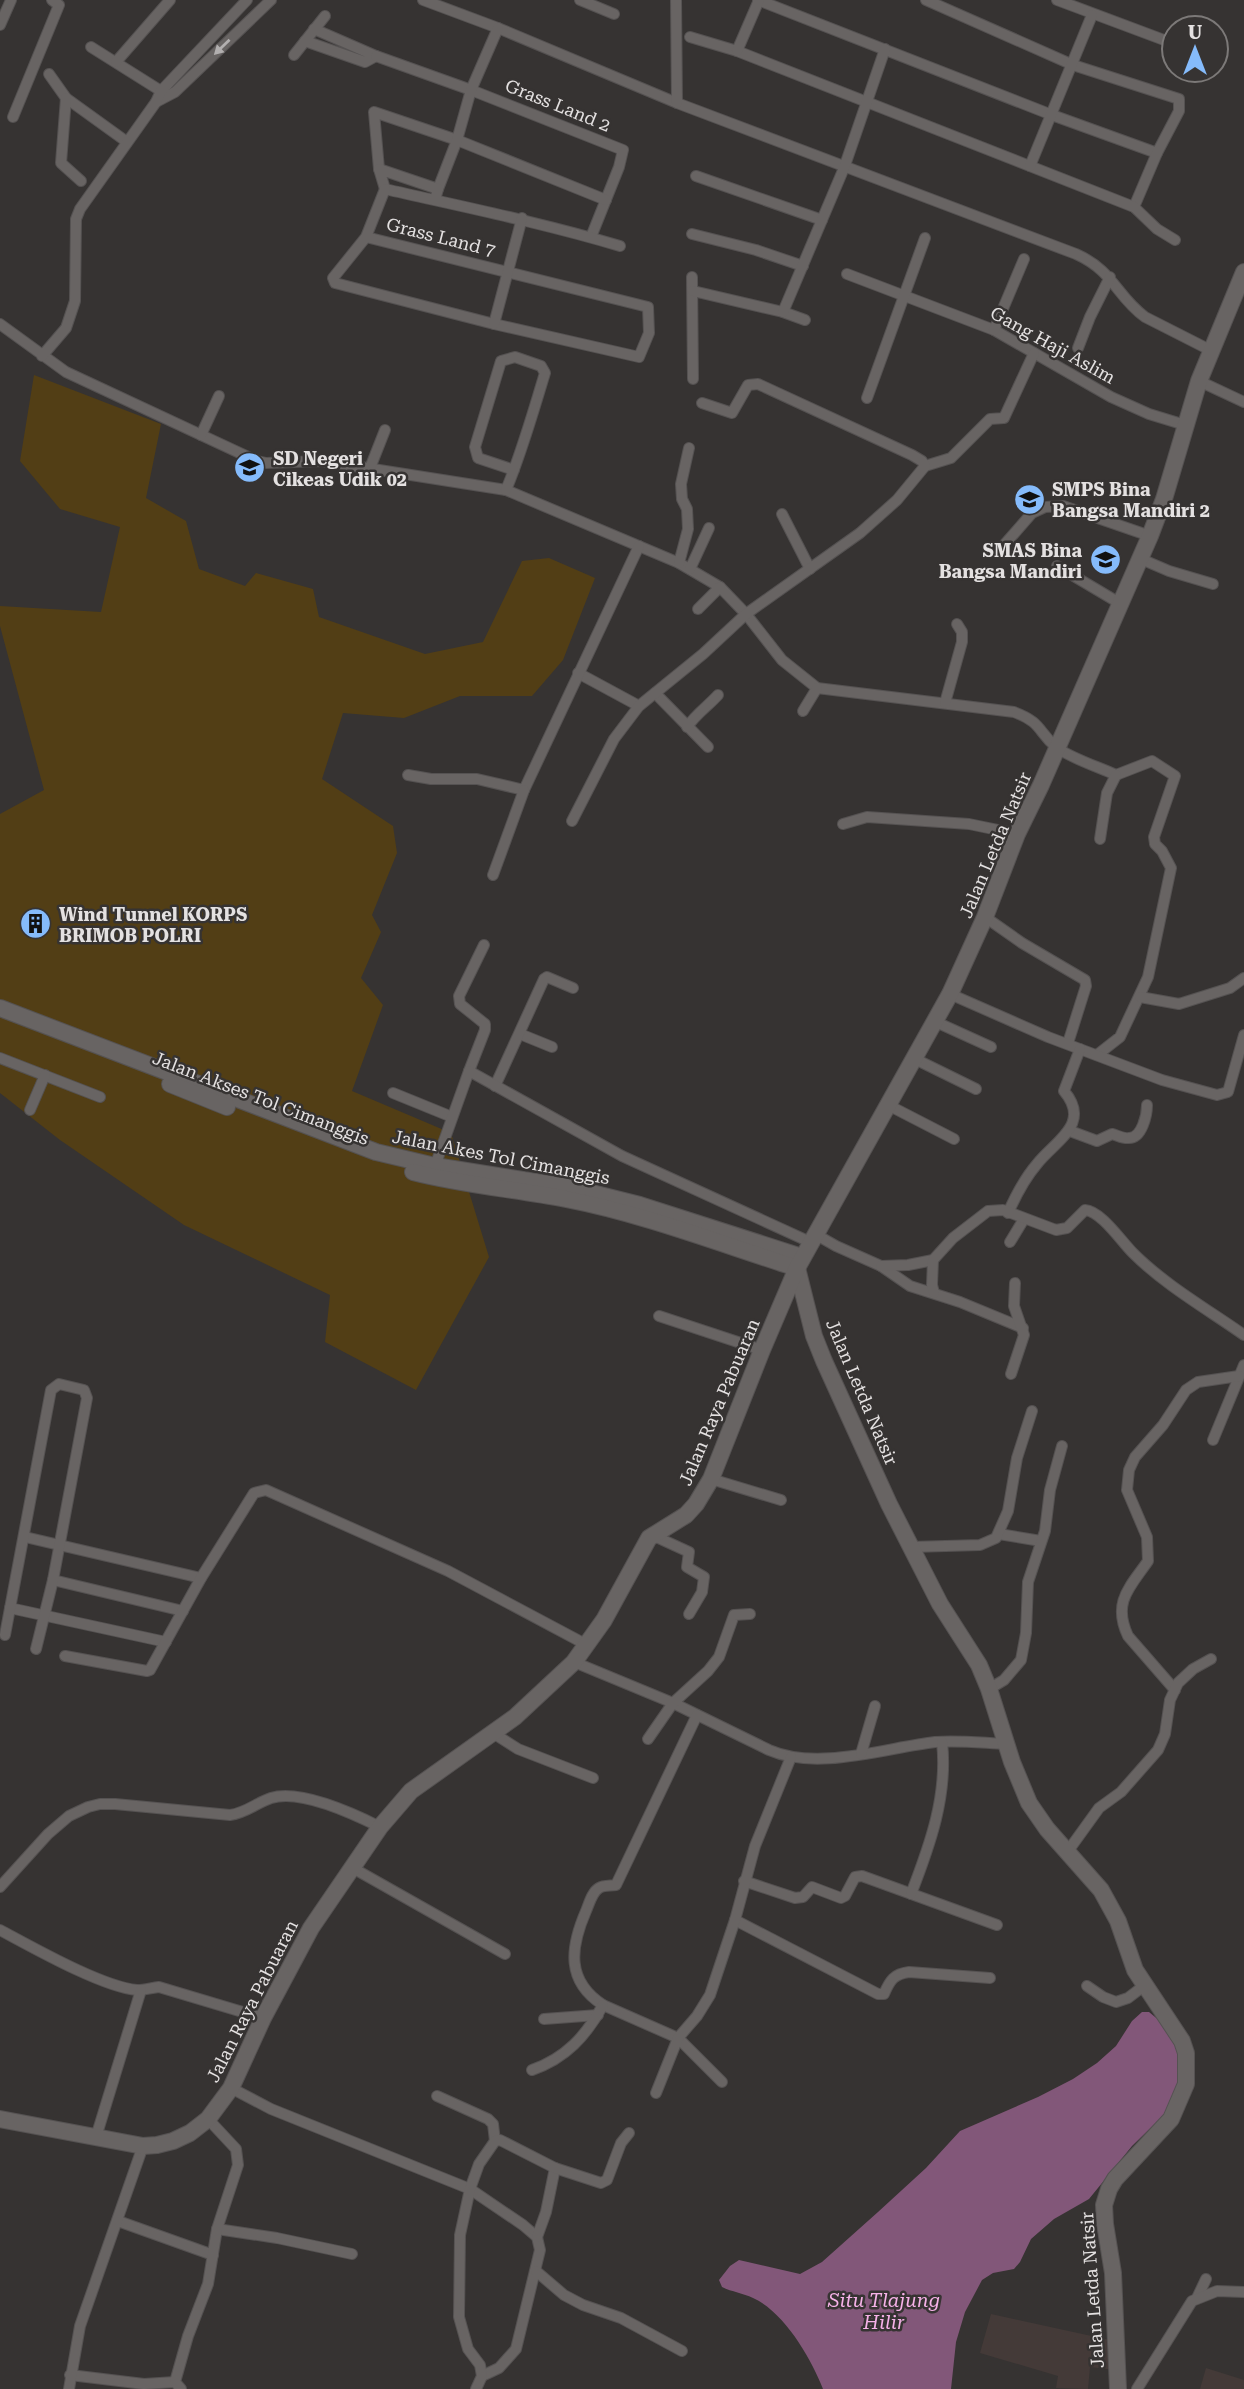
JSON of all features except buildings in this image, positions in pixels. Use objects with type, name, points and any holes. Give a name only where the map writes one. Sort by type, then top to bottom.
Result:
[{"type":"main road","name":"Jalan Letda Natsir","points":[[1118,2389],[1113,2273],[1105,2224],[1106,2196],[1124,2168],[1171,2119],[1182,2096],[1187,2074],[1186,2053],[1182,2041],[1131,1962],[1112,1908],[1092,1878],[1036,1815],[1006,1744],[979,1665],[940,1604],[866,1454],[824,1361],[814,1336],[799,1263],[936,1022],[985,918],[1017,834],[1141,559],[1164,499],[1210,350],[1242,283]]},
{"type":"main road","name":"Jalan Akes Tol Cimanggis","points":[[0,1008],[376,1152],[435,1166],[568,1187],[640,1205],[799,1263]]},
{"type":"main road","name":"Jalan Akses Tol Cimanggis","points":[[0,1019],[376,1163],[443,1180],[612,1209],[799,1263]]},
{"type":"main road","name":"Jalan Raya Pabuaran","points":[[0,2119],[144,2146],[173,2141],[191,2133],[208,2119],[231,2088],[263,2018],[311,1928],[380,1827],[411,1791],[534,1701],[574,1662],[610,1611],[645,1543],[652,1535],[687,1515],[696,1504],[711,1479],[799,1263]]},
{"type":"street","points":[[0,25],[11,0]]},
{"type":"street","points":[[13,117],[60,5],[52,0]]},
{"type":"street","points":[[116,62],[170,0]]},
{"type":"street","points":[[42,356],[66,328],[75,301],[76,219],[80,209],[159,97],[247,0]]},
{"type":"street","points":[[159,97],[175,92],[271,0]]},
{"type":"street","points":[[423,0],[498,27],[677,103],[844,168],[1076,254],[1096,264],[1145,317],[1210,350]]},
{"type":"street","points":[[580,0],[614,14]]},
{"type":"street","points":[[676,0],[677,103]]},
{"type":"street","points":[[737,51],[759,0],[1052,115],[1157,153]]},
{"type":"street","points":[[928,0],[1073,65],[1179,99],[1179,111],[1134,207]]},
{"type":"street","points":[[1057,0],[1160,39]]},
{"type":"street","points":[[1030,166],[1092,15]]},
{"type":"street","points":[[294,55],[325,16]]},
{"type":"street","points":[[437,194],[457,140],[471,90],[498,27]]},
{"type":"street","points":[[314,29],[376,56],[471,90]]},
{"type":"street","points":[[690,37],[737,51],[1134,207],[1157,229],[1175,240]]},
{"type":"street","points":[[305,41],[365,62],[376,56]]},
{"type":"street","points":[[91,47],[116,62],[159,97]]},
{"type":"street","points":[[783,312],[844,168],[886,49]]},
{"type":"street","points":[[49,74],[66,98],[127,142]]},
{"type":"street","name":"Grass Land 2","points":[[471,90],[623,150],[591,237]]},
{"type":"street","points":[[66,98],[61,163],[81,181]]},
{"type":"street","points":[[385,189],[379,169],[374,112],[457,140],[606,200]]},
{"type":"street","points":[[379,169],[437,194],[620,246]]},
{"type":"street","points":[[696,176],[822,220]]},
{"type":"street","points":[[385,189],[437,194]]},
{"type":"street","points":[[385,189],[366,237],[333,278],[335,283],[494,324],[522,219]]},
{"type":"street","points":[[692,234],[756,250],[803,266]]},
{"type":"street","name":"Grass Land 7","points":[[366,237],[648,307],[649,333],[639,357],[494,324]]},
{"type":"street","points":[[867,398],[925,238]]},
{"type":"street","points":[[994,330],[1024,259]]},
{"type":"street","name":"Gang Haji Aslim","points":[[847,274],[994,330],[1111,397],[1149,414],[1185,425]]},
{"type":"street","points":[[692,277],[693,379]]},
{"type":"street","points":[[1078,348],[1110,277]]},
{"type":"street","points":[[693,290],[783,312],[804,320]]},
{"type":"street","points":[[0,324],[66,372],[266,463],[322,461],[506,490],[685,566],[720,587],[746,614],[782,660],[817,688],[1014,712],[1038,724],[1057,748],[1116,775]]},
{"type":"street","points":[[572,821],[614,739],[639,706],[746,614],[860,533],[897,500],[925,466],[951,458],[990,419],[1004,418],[1034,353]]},
{"type":"street","points":[[506,490],[514,470],[545,373],[541,366],[515,357],[501,361],[475,447],[478,458],[514,470]]},
{"type":"street","points":[[1199,381],[1244,402]]},
{"type":"street","points":[[702,403],[732,413],[748,385],[758,384],[912,455],[925,466]]},
{"type":"street","points":[[201,435],[219,396]]},
{"type":"street","points":[[370,468],[385,430]]},
{"type":"street","points":[[685,566],[688,529],[681,484],[689,448]]},
{"type":"street","points":[[1004,545],[1032,513],[1045,507],[1063,506],[1150,536]]},
{"type":"street","points":[[782,514],[810,569]]},
{"type":"street","points":[[685,566],[709,528]]},
{"type":"street","points":[[493,875],[524,790],[639,546]]},
{"type":"street","points":[[1141,559],[1169,571],[1213,584]]},
{"type":"street","points":[[1057,566],[1121,604]]},
{"type":"street","points":[[698,609],[720,587]]},
{"type":"street","points":[[945,703],[962,642],[962,632],[957,624]]},
{"type":"street","points":[[578,673],[639,706]]},
{"type":"street","points":[[803,711],[817,688]]},
{"type":"street","points":[[654,693],[708,747]]},
{"type":"street","points":[[687,727],[699,710],[708,706],[718,695]]},
{"type":"street","points":[[1097,1055],[1119,1037],[1140,998],[1148,976],[1171,868],[1154,836],[1175,776],[1152,761],[1116,775],[1107,793],[1100,839]]},
{"type":"street","points":[[408,775],[431,779],[477,779],[524,790]]},
{"type":"street","points":[[843,824],[867,817],[969,824],[1017,834]]},
{"type":"street","points":[[985,918],[1085,980],[1086,986],[1068,1043]]},
{"type":"street","points":[[435,1166],[485,1030],[485,1024],[460,1004],[459,996],[484,945]]},
{"type":"street","points":[[495,1086],[547,977],[573,988]]},
{"type":"street","points":[[1140,998],[1180,1004],[1230,988],[1244,978]]},
{"type":"street","points":[[950,994],[1080,1049],[1162,1080],[1217,1095],[1227,1092],[1239,1066],[1244,1035]]},
{"type":"street","points":[[936,1022],[991,1047]]},
{"type":"street","points":[[520,1034],[552,1047]]},
{"type":"street","points":[[1008,1213],[1019,1189],[1037,1163],[1070,1131],[1074,1117],[1070,1099],[1063,1091],[1080,1049]]},
{"type":"street","points":[[0,1058],[100,1097]]},
{"type":"street","points":[[915,1059],[976,1089]]},
{"type":"street","points":[[469,1072],[622,1156],[881,1266],[910,1286],[1023,1328]]},
{"type":"street","points":[[30,1110],[45,1075]]},
{"type":"street","points":[[393,1093],[452,1117]]},
{"type":"street","points":[[888,1105],[954,1139]]},
{"type":"street","points":[[1070,1131],[1097,1141],[1112,1134],[1127,1139],[1134,1137],[1144,1121],[1147,1105]]},
{"type":"street","points":[[881,1266],[908,1265],[933,1260],[953,1238],[988,1211],[1008,1213],[1056,1230],[1067,1227],[1085,1210],[1090,1210],[1102,1219],[1140,1261],[1244,1335]]},
{"type":"street","points":[[1010,1242],[1024,1219]]},
{"type":"street","points":[[933,1260],[934,1293]]},
{"type":"street","points":[[1011,1374],[1021,1346],[1023,1328],[1014,1306],[1015,1283]]},
{"type":"street","points":[[659,1316],[762,1350]]},
{"type":"street","points":[[1213,1440],[1244,1364]]},
{"type":"street","points":[[1175,1690],[1128,1636],[1123,1626],[1124,1595],[1131,1581],[1148,1561],[1147,1537],[1127,1490],[1129,1470],[1135,1457],[1156,1434],[1186,1390],[1198,1382],[1239,1376]]},
{"type":"street","points":[[5,1635],[51,1390],[59,1384],[84,1390],[87,1398],[53,1580],[36,1649]]},
{"type":"street","points":[[911,1547],[980,1545],[999,1534],[1012,1497],[1017,1458],[1032,1411]]},
{"type":"street","points":[[989,1689],[1004,1680],[1021,1660],[1026,1633],[1028,1582],[1045,1531],[1053,1476],[1062,1446]]},
{"type":"street","points":[[711,1479],[781,1500]]},
{"type":"street","points":[[65,1656],[147,1671],[254,1493],[266,1490],[448,1571],[587,1645]]},
{"type":"street","points":[[999,1534],[1041,1541]]},
{"type":"street","points":[[652,1535],[689,1552],[687,1567],[704,1577],[702,1592],[689,1614]]},
{"type":"street","points":[[25,1537],[201,1578]]},
{"type":"street","points":[[53,1580],[183,1611]]},
{"type":"street","points":[[10,1608],[166,1642]]},
{"type":"street","points":[[648,1740],[674,1703],[719,1657],[734,1615],[750,1614]]},
{"type":"street","points":[[1068,1851],[1099,1808],[1121,1791],[1158,1750],[1165,1734],[1170,1700],[1175,1690],[1186,1674],[1211,1659]]},
{"type":"street","points":[[574,1662],[674,1703],[769,1750],[791,1757],[861,1754],[942,1742],[1006,1744]]},
{"type":"street","points":[[861,1754],[875,1706]]},
{"type":"street","points":[[600,2010],[580,1984],[573,1954],[577,1936],[596,1890],[602,1886],[616,1885],[697,1715]]},
{"type":"street","points":[[493,1733],[518,1749],[593,1778]]},
{"type":"street","points":[[911,1894],[936,1824],[943,1777],[942,1742]]},
{"type":"street","points":[[656,2093],[678,2038],[697,2016],[710,1995],[761,1829],[791,1757]]},
{"type":"street","points":[[0,1887],[61,1822],[76,1811],[100,1804],[230,1815],[241,1813],[271,1798],[293,1798],[331,1807],[380,1827]]},
{"type":"street","points":[[351,1867],[505,1954]]},
{"type":"street","points":[[744,1881],[795,1898],[803,1898],[811,1887],[841,1898],[846,1894],[852,1880],[862,1876],[997,1924]]},
{"type":"street","points":[[735,1920],[878,1994],[884,1993],[891,1979],[899,1973],[990,1978]]},
{"type":"street","points":[[0,1930],[123,1987],[141,1990],[159,1987],[263,2018]]},
{"type":"street","points":[[1087,1986],[1116,2002],[1128,1998],[1145,1985]]},
{"type":"street","points":[[96,2137],[141,1990]]},
{"type":"street","points":[[532,2070],[569,2051],[600,2010]]},
{"type":"street","points":[[544,2020],[600,2010],[678,2038],[722,2082]]},
{"type":"street","points":[[231,2088],[271,2109],[470,2189],[537,2237],[541,2250],[516,2349],[499,2368],[482,2376]]},
{"type":"street","points":[[437,2096],[488,2119],[493,2124],[495,2141],[479,2164],[470,2189],[460,2235],[459,2317],[468,2349],[480,2365],[482,2376],[476,2389]]},
{"type":"street","points":[[71,2375],[178,2386],[188,2336],[208,2284],[217,2229],[237,2165],[237,2154],[232,2144],[208,2119]]},
{"type":"street","points":[[495,2141],[504,2142],[555,2168],[601,2183],[607,2180],[621,2143],[629,2133]]},
{"type":"street","points":[[69,2389],[80,2326],[144,2146]]},
{"type":"street","points":[[537,2237],[546,2212],[555,2168]]},
{"type":"street","points":[[118,2221],[213,2255]]},
{"type":"street","points":[[217,2229],[352,2254]]},
{"type":"street","points":[[536,2271],[564,2295],[583,2305],[621,2318],[682,2351]]},
{"type":"street","points":[[1197,2298],[1206,2279]]},
{"type":"street","points":[[1137,2389],[1187,2306],[1197,2298],[1217,2291],[1244,2292]]},
{"type":"shaded area","points":[[34,375],[161,424],[146,498],[186,521],[199,569],[245,586],[256,573],[313,589],[319,617],[425,654],[483,642],[522,561],[549,558],[595,578],[563,660],[532,696],[460,696],[404,718],[343,713],[322,779],[393,826],[397,853],[372,915],[381,932],[361,978],[383,1005],[352,1091],[451,1133],[489,1257],[416,1390],[325,1342],[330,1295],[184,1225],[60,1140],[0,1093],[0,814],[44,790],[0,626],[0,606],[101,612],[120,527],[60,509],[20,461]]},
{"type":"shaded area","points":[[991,2314],[1119,2342],[1115,2370],[1090,2367],[1088,2389],[1056,2388],[1058,2376],[980,2353]]},
{"type":"shaded area","points":[[1206,2368],[1244,2380],[1244,2389],[1200,2389]]},
{"type":"water","name":"Situ Tlajung Hilir","points":[[1142,2012],[1149,2012],[1166,2026],[1180,2050],[1178,2085],[1165,2114],[1132,2146],[1089,2199],[1054,2219],[1031,2239],[1014,2269],[993,2273],[982,2280],[965,2312],[956,2342],[951,2389],[823,2389],[804,2350],[786,2325],[753,2298],[722,2287],[719,2280],[730,2266],[739,2260],[800,2274],[822,2262],[926,2168],[960,2131],[1073,2079],[1116,2046],[1132,2021]]},
{"type":"place","name":"SD Negeri Cikeas Udik 02","points":[[250,468]]},
{"type":"place","name":"SMPS Bina Bangsa Mandiri 2","points":[[1029,499]]},
{"type":"place","name":"SMAS Bina Bangsa Mandiri","points":[[1105,560]]},
{"type":"place","name":"Wind Tunnel KORPS BRIMOB POLRI","points":[[36,924]]}]
